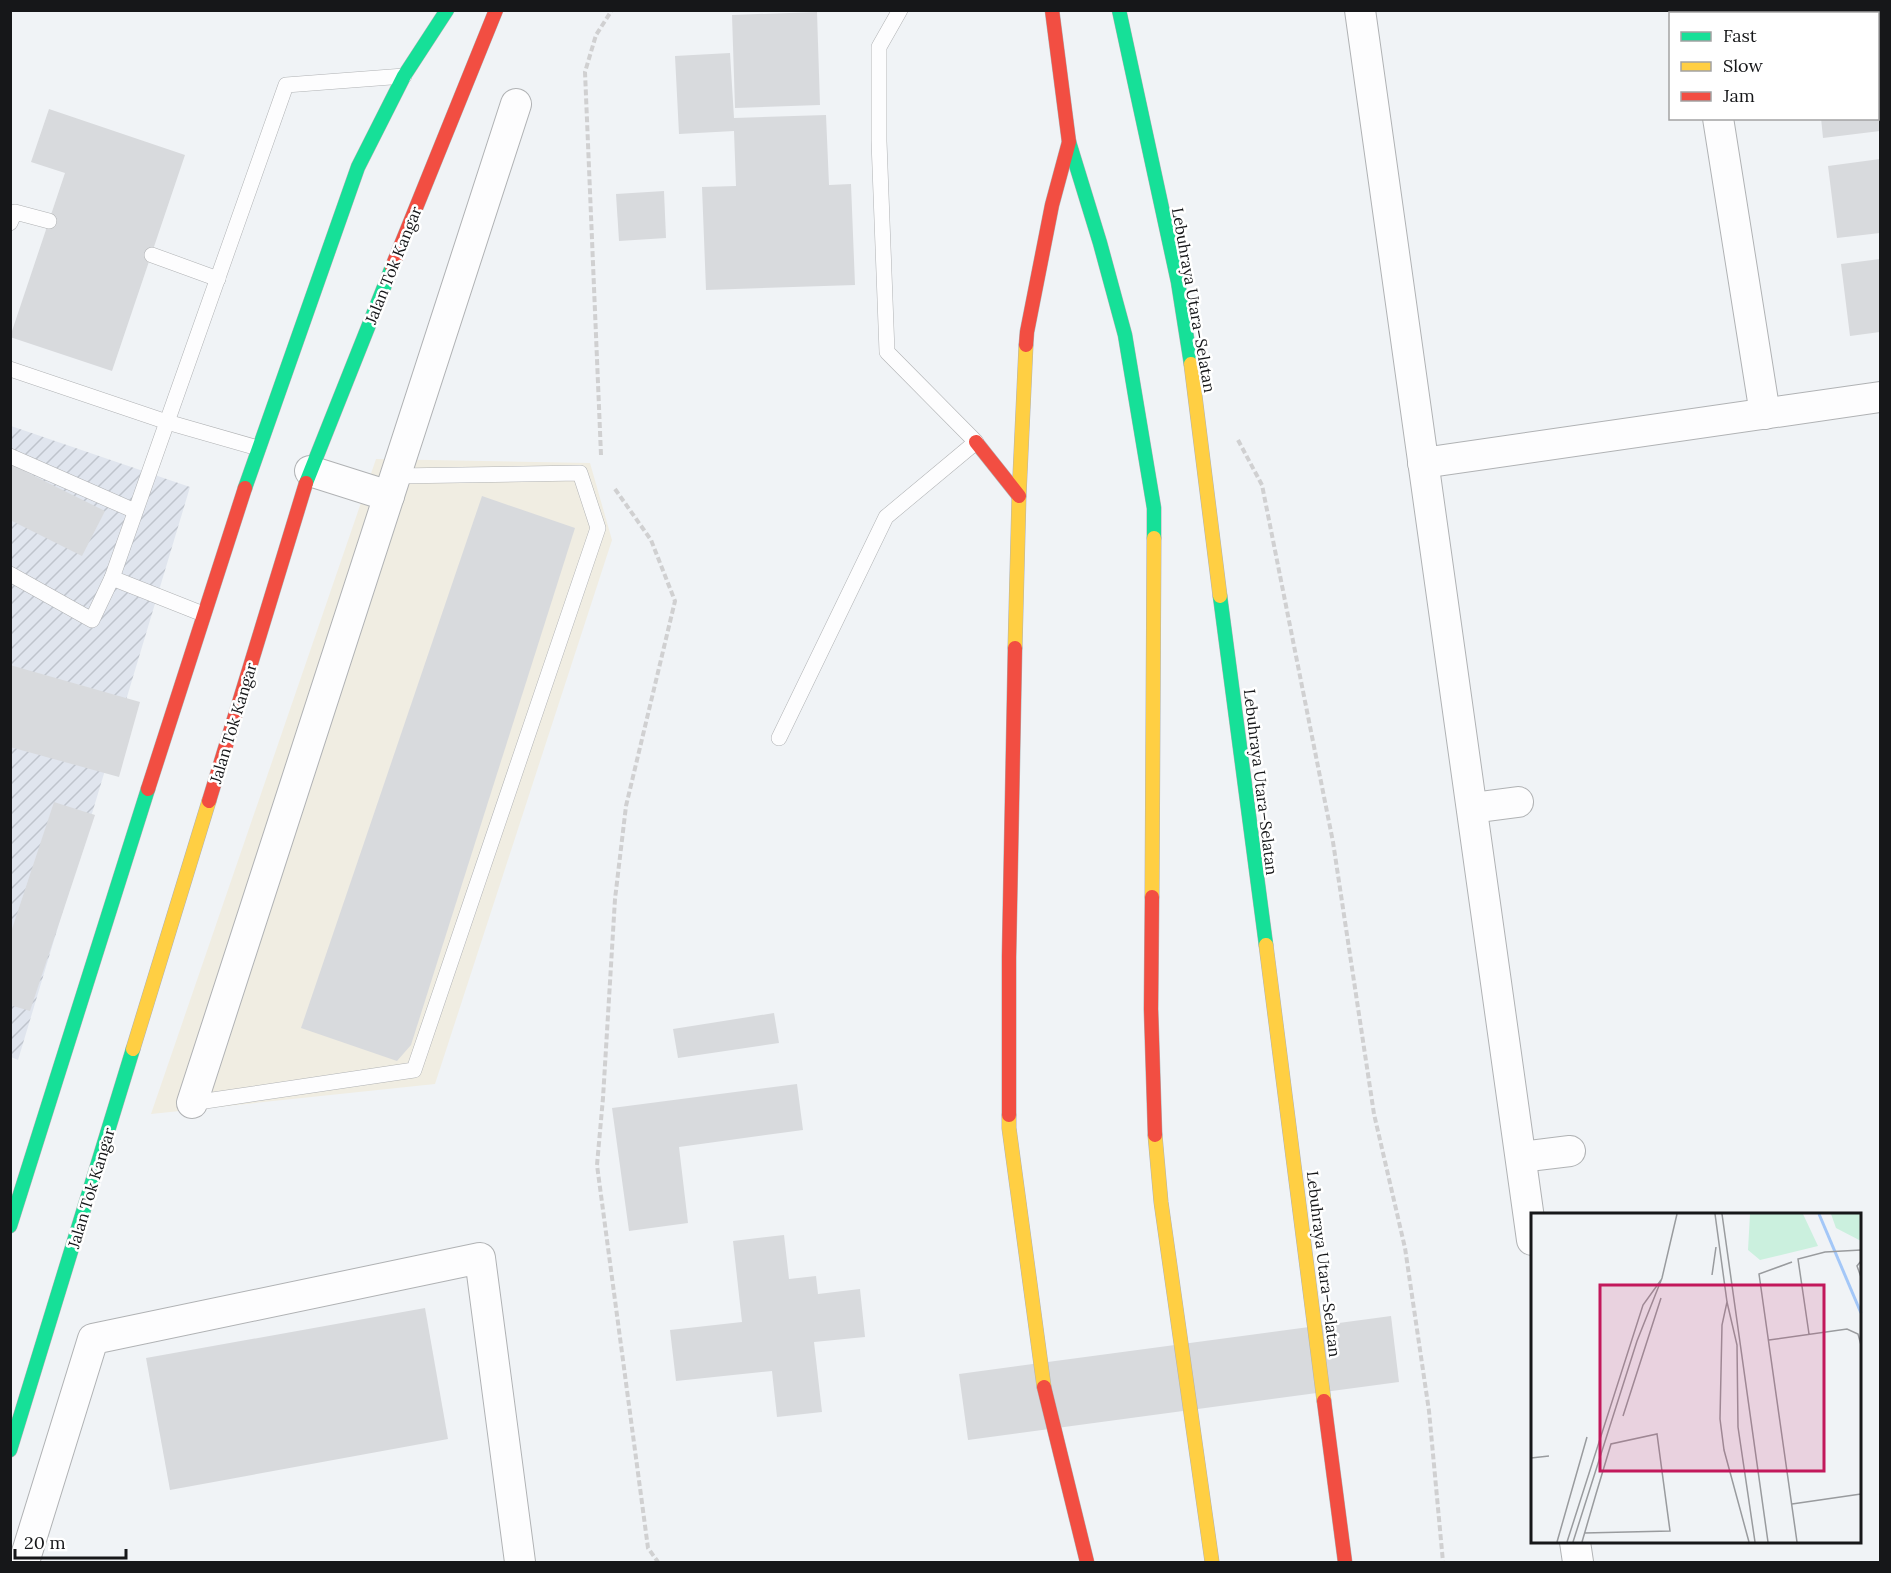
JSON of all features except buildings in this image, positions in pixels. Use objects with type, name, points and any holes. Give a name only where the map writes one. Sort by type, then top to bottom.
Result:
[{"type":"main road","points":[[10,1226],[203,614],[258,448],[358,167],[404,76],[447,10]]},
{"type":"main road","name":"Jalan Tok Kangar","points":[[10,1450],[310,471],[496,10]]},
{"type":"main road","points":[[1052,10],[1069,142],[1125,335],[1154,508],[1151,998],[1153,1112],[1161,1202],[1212,1563]]},
{"type":"main road","name":"Lebuhraya Utara–Selatan","points":[[1119,10],[1178,282],[1188,344],[1345,1563]]},
{"type":"main road","points":[[1069,142],[1052,205],[1027,332],[1019,496],[1009,946],[1009,1128],[1045,1392],[1087,1563]]},
{"type":"main road","points":[[976,442],[1019,496]]},
{"type":"street","points":[[1360,10],[1531,1226]]},
{"type":"street","points":[[192,1102],[516,104]]},
{"type":"street","points":[[1718,120],[1765,414]]},
{"type":"street","points":[[1423,462],[1881,397]]},
{"type":"street","points":[[310,471],[392,486]]},
{"type":"street","points":[[1472,808],[1518,802]]},
{"type":"street","points":[[1521,1157],[1570,1151]]},
{"type":"street","points":[[24,1563],[93,1339],[480,1258],[520,1563]]},
{"type":"street","points":[[1575,1543],[1578,1563]]},
{"type":"lane","points":[[779,738],[886,517],[976,442],[887,352],[879,141],[879,47],[900,10]]},
{"type":"lane","points":[[10,574],[92,620],[112,578],[286,85],[404,76]]},
{"type":"lane","points":[[10,223],[15,212],[49,221]]},
{"type":"lane","points":[[152,255],[218,279]]},
{"type":"lane","points":[[10,369],[167,422],[258,448]]},
{"type":"lane","points":[[10,456],[135,511]]},
{"type":"lane","points":[[192,1102],[414,1070],[598,528],[580,473],[392,486]]},
{"type":"lane","points":[[112,578],[203,614]]},
{"type":"path","points":[[602,458],[585,72],[596,35],[612,10]]},
{"type":"path","points":[[1236,434],[1262,485],[1333,842],[1374,1114],[1405,1248],[1429,1411],[1443,1563]]},
{"type":"path","points":[[614,487],[651,540],[675,601],[626,806],[615,899],[597,1165],[648,1548],[658,1563]]},
{"type":"shaded area","points":[[11,426],[190,487],[18,1060],[11,1057]]},
{"type":"shaded area","points":[[376,459],[590,463],[612,540],[435,1084],[151,1114]]},
{"type":"traffic: fast","points":[[245,488],[358,167],[404,76],[447,10]]},
{"type":"traffic: fast","points":[[1119,10],[1178,282],[1191,364]]},
{"type":"traffic: fast","points":[[1069,142],[1125,335],[1154,508],[1154,538]]},
{"type":"traffic: fast","points":[[306,483],[392,267]]},
{"type":"traffic: fast","points":[[1220,596],[1266,945]]},
{"type":"traffic: fast","points":[[10,1226],[148,789]]},
{"type":"traffic: fast","points":[[10,1450],[133,1049]]},
{"type":"traffic: slow","points":[[1015,648],[1026,345]]},
{"type":"traffic: slow","points":[[1191,364],[1220,596]]},
{"type":"traffic: slow","points":[[1152,897],[1154,538]]},
{"type":"traffic: slow","points":[[133,1049],[209,801]]},
{"type":"traffic: slow","points":[[1266,945],[1324,1401]]},
{"type":"traffic: slow","points":[[1009,1115],[1044,1387]]},
{"type":"traffic: slow","points":[[1155,1135],[1161,1202],[1212,1562]]},
{"type":"traffic: jam","points":[[392,267],[496,10]]},
{"type":"traffic: jam","points":[[1026,345],[1052,205],[1069,142],[1052,10]]},
{"type":"traffic: jam","points":[[976,442],[1019,496]]},
{"type":"traffic: jam","points":[[209,801],[306,483]]},
{"type":"traffic: jam","points":[[148,789],[245,488]]},
{"type":"traffic: jam","points":[[1009,1115],[1009,957],[1015,648]]},
{"type":"traffic: jam","points":[[1152,897],[1151,1009],[1155,1135]]},
{"type":"traffic: jam","points":[[1044,1387],[1087,1562]]},
{"type":"traffic: jam","points":[[1324,1401],[1345,1562]]}]
